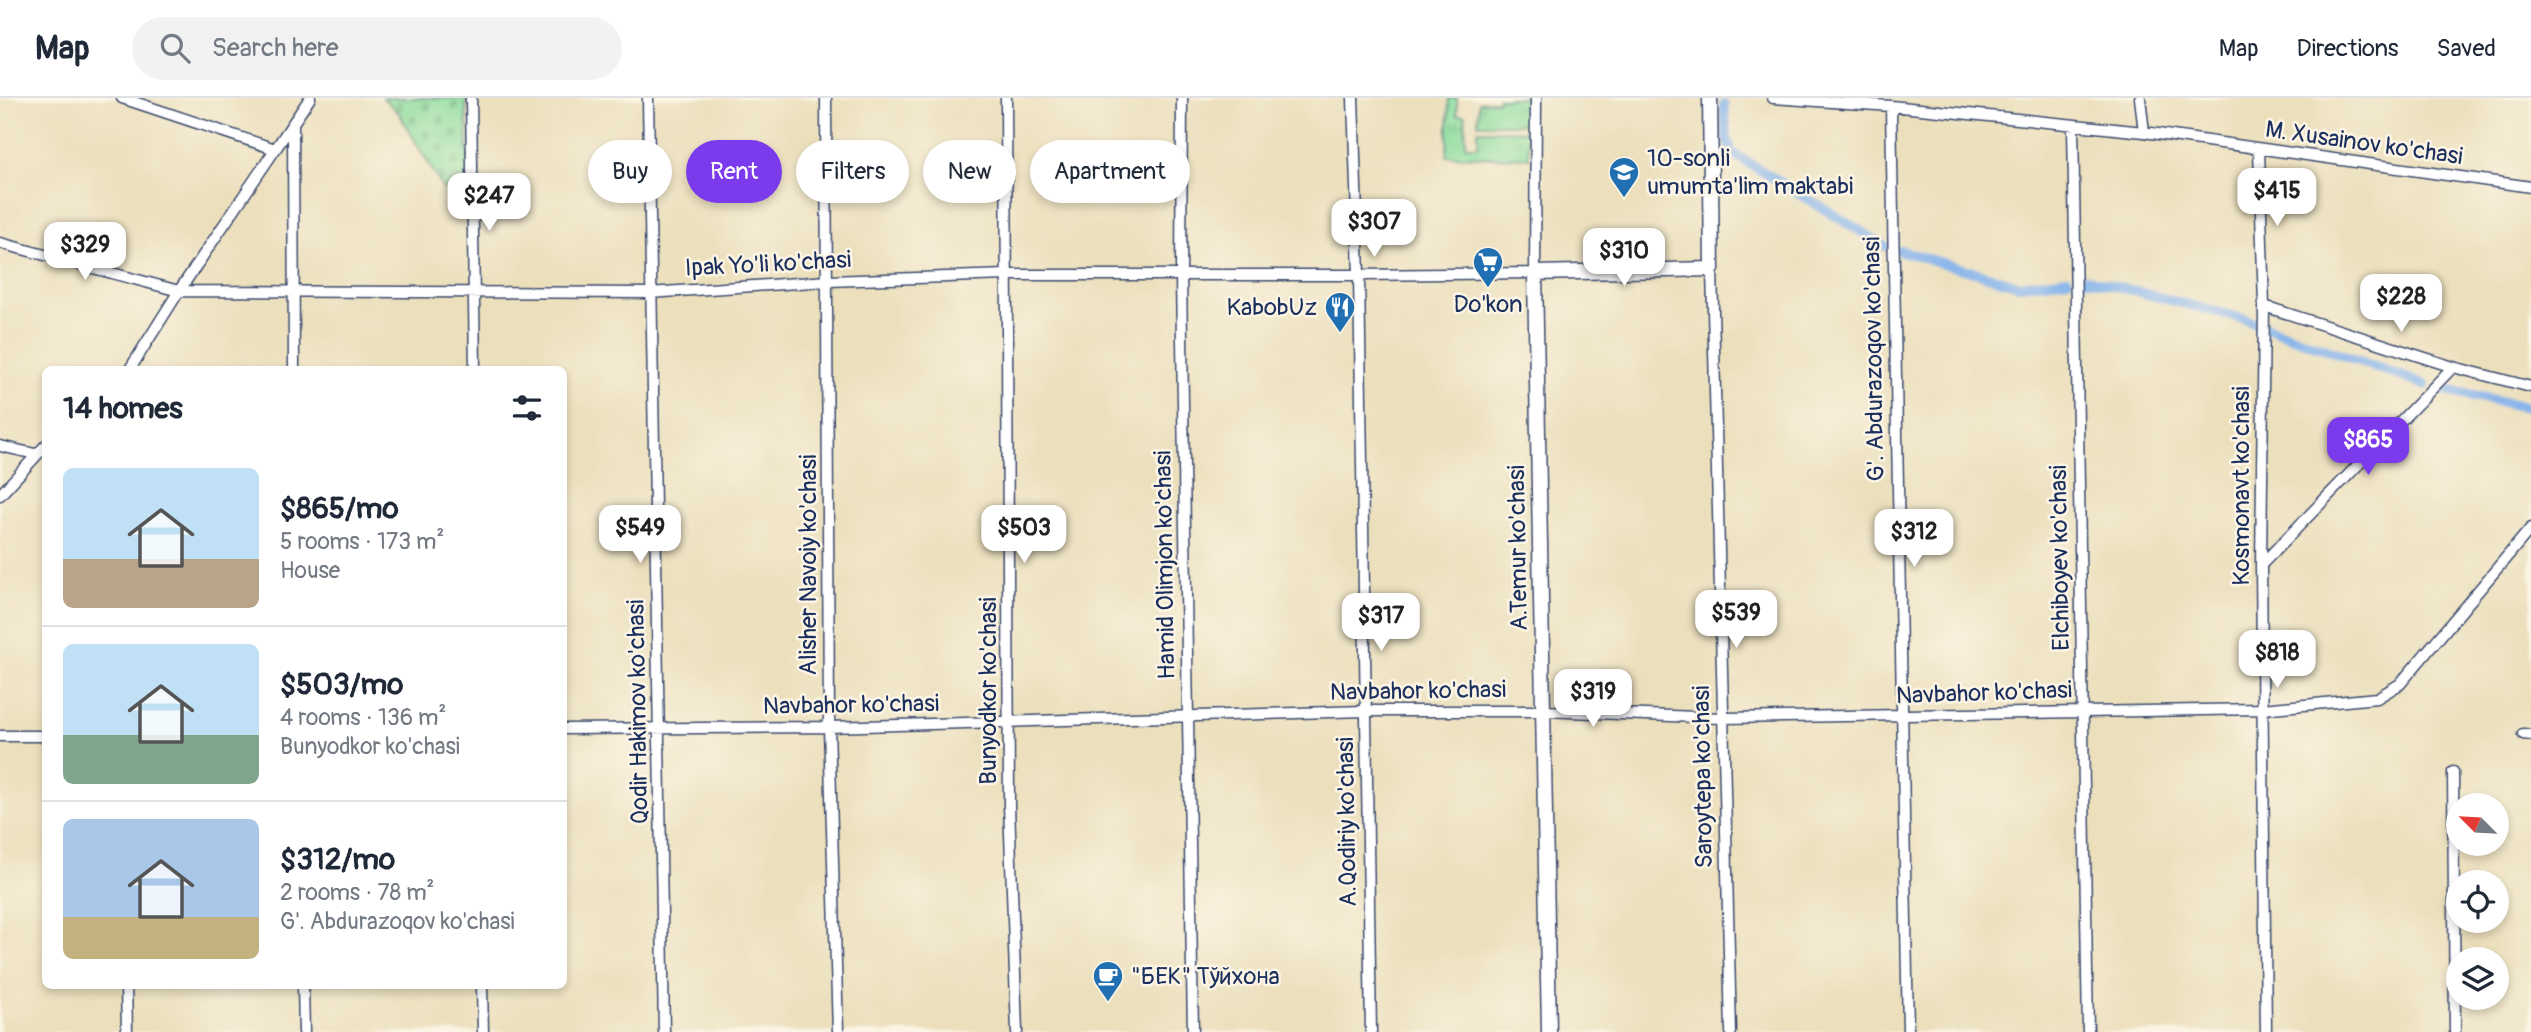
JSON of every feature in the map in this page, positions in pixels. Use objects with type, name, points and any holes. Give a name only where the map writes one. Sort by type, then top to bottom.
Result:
[{"type":"main road","points":[[1535,273],[1712,269],[1710,98]]},
{"type":"main road","name":"A.Temur ko'chasi","points":[[1535,273],[1549,1032]]},
{"type":"street","points":[[122,98],[275,149]]},
{"type":"street","points":[[132,366],[179,291],[310,98]]},
{"type":"street","points":[[471,98],[475,366]]},
{"type":"street","name":"Qodir Hakimov ko'chasi","points":[[648,98],[649,293],[660,729],[664,1032]]},
{"type":"street","name":"Alisher Navoiy ko'chasi","points":[[826,98],[829,727],[838,1032]]},
{"type":"street","name":"Bunyodkor ko'chasi","points":[[1006,98],[1009,723],[1017,1032]]},
{"type":"street","name":"Hamid Olimjon ko'chasi","points":[[1182,98],[1181,277],[1193,1032]]},
{"type":"street","name":"A.Qodiriy ko'chasi","points":[[1353,98],[1359,275],[1371,1032]]},
{"type":"street","points":[[1535,273],[1536,98]]},
{"type":"street","name":"M. Xusainov ko'chasi","points":[[1773,98],[1891,106],[2144,132],[2531,187]]},
{"type":"street","points":[[2140,98],[2144,132]]},
{"type":"street","name":"G'. Abdurazoqov ko'chasi","points":[[1891,106],[1908,1032]]},
{"type":"street","points":[[293,122],[294,366]]},
{"type":"street","name":"Elchiboyev ko'chasi","points":[[2073,125],[2088,1032]]},
{"type":"street","name":"Kosmonavt ko'chasi","points":[[2259,150],[2264,306],[2261,565],[2266,1032]]},
{"type":"street","name":"Ipak Yo'li ko'chasi","points":[[0,243],[179,291],[293,293],[474,290],[649,293],[828,281],[1007,275],[1181,277],[1535,273]]},
{"type":"street","name":"Saroytepa ko'chasi","points":[[1712,269],[1731,1032]]},
{"type":"street","points":[[2264,306],[2453,367],[2531,387]]},
{"type":"street","points":[[2261,565],[2453,367]]},
{"type":"street","points":[[0,446],[35,454]]},
{"type":"street","points":[[0,495],[42,448]]},
{"type":"street","name":"Navbahor ko'chasi","points":[[567,729],[1009,723],[1366,711],[1544,711],[1722,718],[1901,716],[2262,709],[2377,698],[2400,684],[2531,528]]},
{"type":"street","points":[[0,736],[42,736]]},
{"type":"street","points":[[2453,772],[2455,1032]]},
{"type":"street","points":[[126,989],[127,1032]]},
{"type":"street","points":[[303,989],[303,1032]]},
{"type":"street","points":[[482,989],[483,1032]]},
{"type":"green space","points":[[383,98],[466,98],[469,175],[464,190],[443,189],[399,113]]},
{"type":"green space","points":[[1449,98],[1457,98],[1457,115],[1465,115],[1466,146],[1478,146],[1478,130],[1528,131],[1529,158],[1447,156]]},
{"type":"green space","points":[[1498,98],[1527,98],[1528,124],[1478,124],[1479,102],[1498,101]]},
{"type":"waterway","points":[[1724,105],[1727,139],[1732,153],[1885,246]]},
{"type":"waterway","points":[[1901,251],[2019,285],[2068,279]]},
{"type":"waterway","points":[[2084,278],[2244,319],[2425,385]]},
{"type":"waterway","points":[[2442,389],[2531,408]]},
{"type":"place","name":"10-sonli umumta'lim maktabi","points":[[1624,199]]},
{"type":"place","name":"Do'kon","points":[[1488,289]]},
{"type":"place","name":"KabobUz","points":[[1340,334]]},
{"type":"place","name":"\"БЕК\" Тўйхона","points":[[1108,1003]]}]
